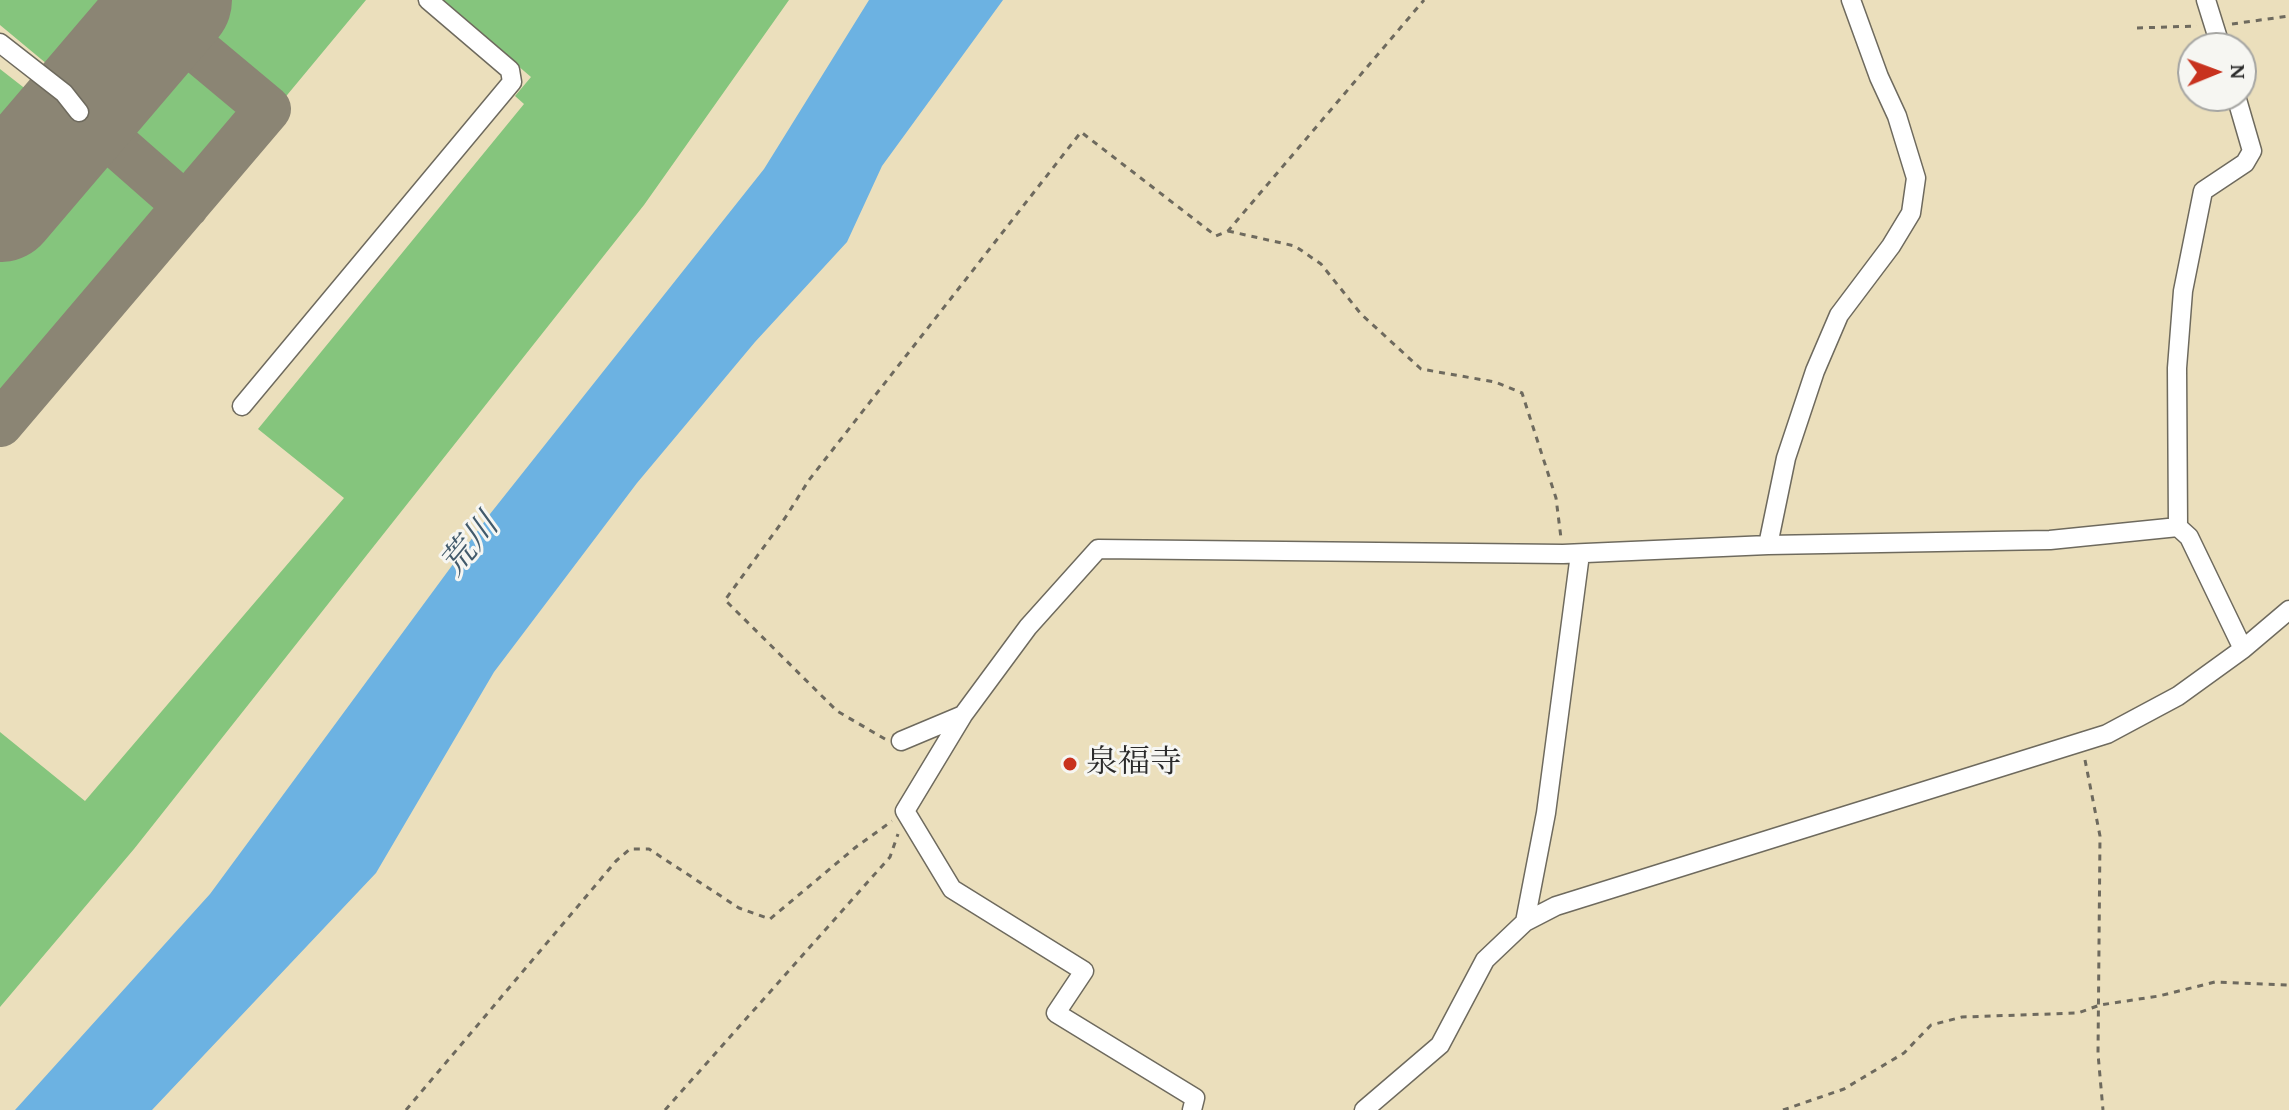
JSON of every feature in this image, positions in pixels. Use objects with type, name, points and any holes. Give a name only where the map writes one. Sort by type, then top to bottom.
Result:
[{"type":"street","points":[[242,406],[512,82],[510,70],[428,0]]},
{"type":"street","points":[[1768,545],[1786,458],[1839,315],[1891,246],[1911,213],[1916,178],[1897,116],[1851,0]]},
{"type":"street","points":[[2206,0],[2216,32]]},
{"type":"street","points":[[0,43],[64,93],[79,112]]},
{"type":"street","points":[[2241,112],[2252,151],[2245,163],[2203,191],[2183,291],[2177,368],[2178,527],[2189,537],[2243,649]]},
{"type":"street","points":[[1192,1110],[1195,1098],[1056,1013],[1084,971],[952,889],[905,811],[963,715],[1028,627],[1098,549],[1571,554],[1768,545],[2050,540],[2178,527]]},
{"type":"street","points":[[1525,922],[1546,813],[1571,554]]},
{"type":"street","points":[[1364,1110],[1440,1045],[1485,960],[1525,922],[1556,906],[2107,734],[2178,696],[2243,649],[2289,610]]},
{"type":"street","points":[[901,741],[963,715]]},
{"type":"path","points":[[901,741],[881,739],[837,711],[725,600],[809,480],[1081,132],[1216,236],[1228,231],[1424,0]]},
{"type":"path","points":[[1228,231],[1295,246],[1321,264],[1361,314],[1421,369],[1495,382],[1522,393],[1571,554]]},
{"type":"path","points":[[2082,741],[2100,836],[2098,1054],[2103,1110]]},
{"type":"path","points":[[406,1110],[616,861],[630,849],[649,849],[739,908],[770,919],[856,847],[905,811]]},
{"type":"path","points":[[665,1110],[890,857],[905,811]]},
{"type":"path","points":[[1783,1110],[1844,1089],[1904,1053],[1931,1025],[1962,1017],[2078,1013],[2100,1005],[2159,996],[2215,982],[2289,985]]},
{"type":"green space","points":[[0,0],[126,0],[65,79],[0,25]]},
{"type":"green space","points":[[186,0],[366,0],[278,106],[192,30],[203,14]]},
{"type":"green space","points":[[441,0],[789,0],[644,205],[134,849],[0,1007],[0,732],[85,801],[344,498],[258,429],[524,104],[515,96],[531,77]]},
{"type":"green space","points":[[175,50],[248,109],[192,182],[119,121]]},
{"type":"green space","points":[[0,69],[41,101],[0,150]]},
{"type":"green space","points":[[95,147],[165,207],[0,396],[0,256]]},
{"type":"water","name":"荒川","points":[[869,0],[1003,0],[882,166],[847,242],[755,342],[637,483],[494,672],[376,873],[152,1110],[15,1110],[210,894],[490,514],[764,169]]},
{"type":"taxiway","points":[[0,424],[268,109],[159,18]]},
{"type":"taxiway","points":[[79,112],[186,206]]},
{"type":"runway","points":[[0,204],[174,0]]},
{"type":"place","name":"泉福寺","points":[[1070,764]]}]
